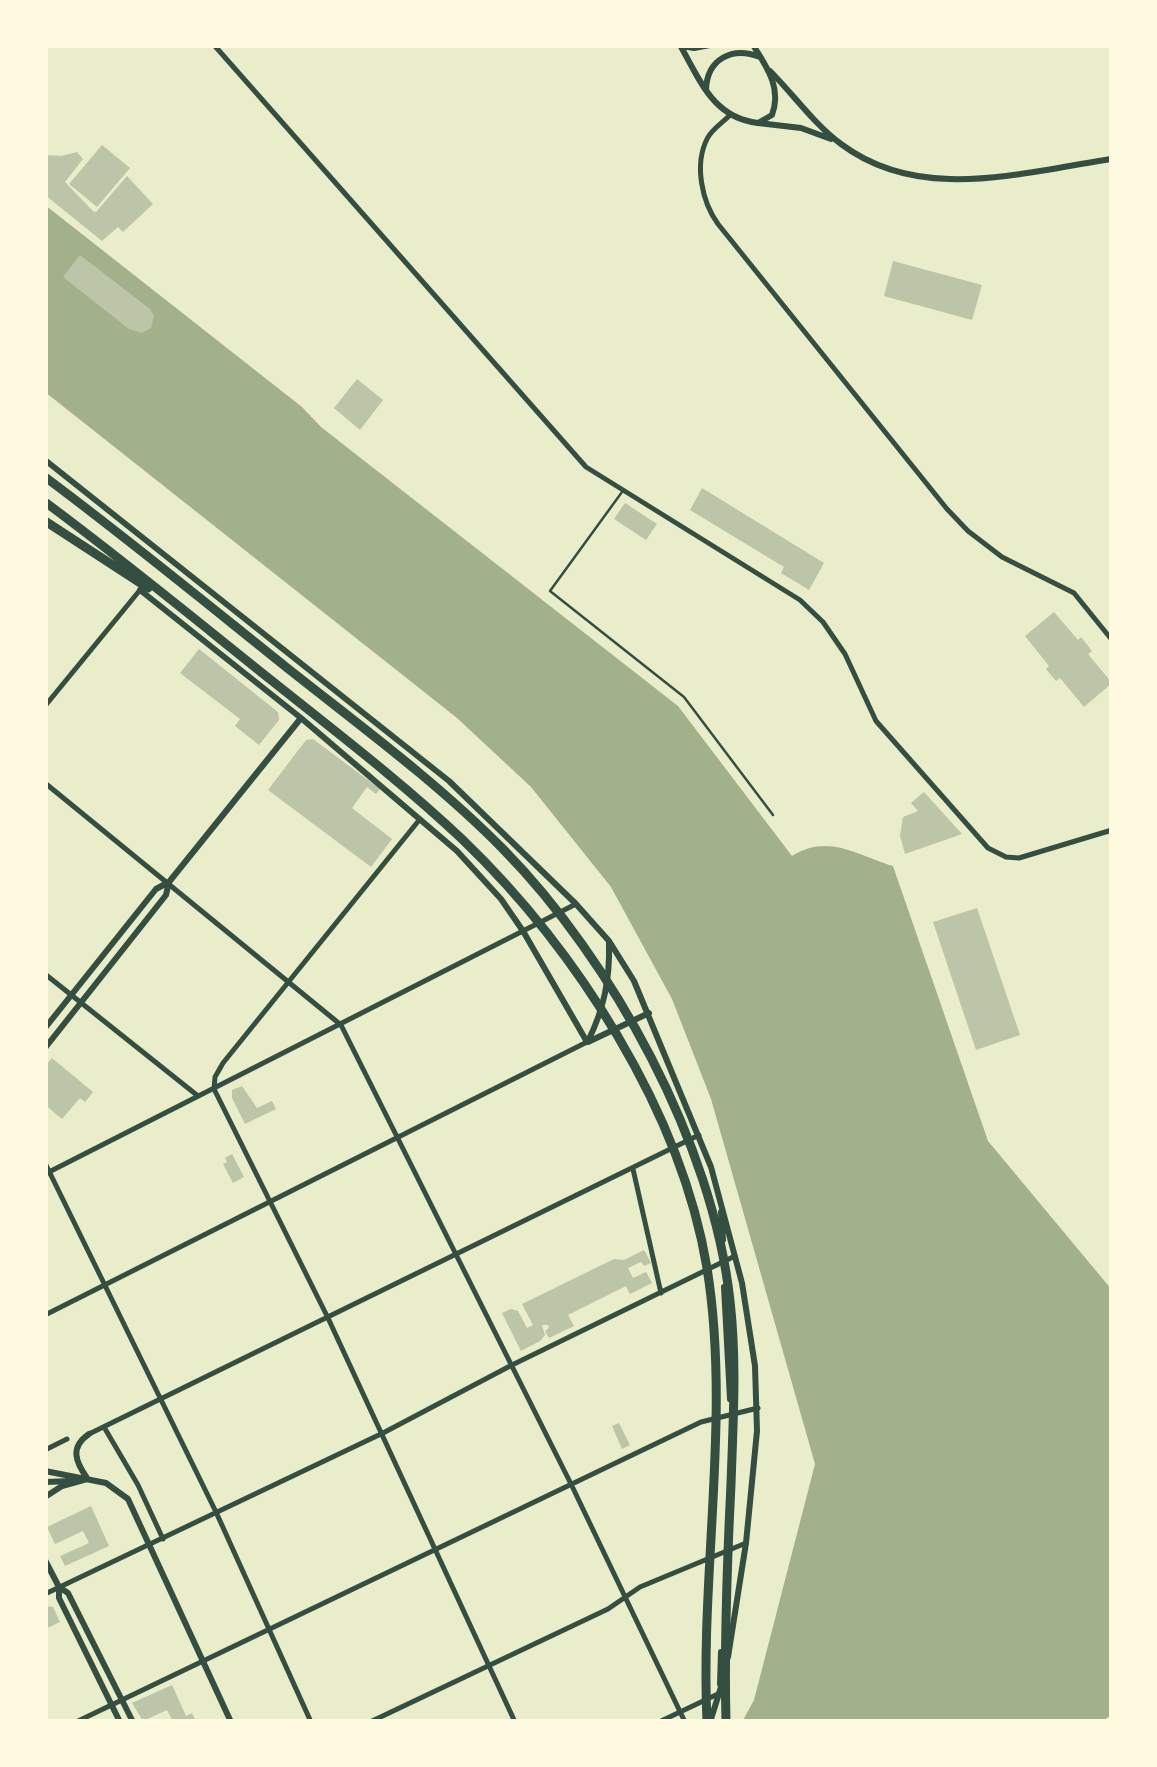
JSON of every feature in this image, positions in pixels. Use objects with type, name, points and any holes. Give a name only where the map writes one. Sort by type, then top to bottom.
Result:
[{"type":"highway","points":[[45,476],[368,732],[481,827],[526,873],[576,937],[655,1068],[708,1194],[730,1301],[734,1374],[726,1722]]},
{"type":"highway","points":[[45,502],[397,782],[482,860],[572,968],[616,1036],[679,1166],[700,1234],[714,1339],[706,1643],[708,1722]]},
{"type":"highway","points":[[45,521],[192,617]]},
{"type":"main road","points":[[680,45],[710,45]]},
{"type":"main road","points":[[680,45],[706,92],[729,116],[801,128],[837,141],[893,173],[932,180],[973,179],[1112,160]]},
{"type":"main road","points":[[754,45],[770,70],[837,141]]},
{"type":"main road","points":[[706,92],[708,74],[726,55],[743,52],[761,57]]},
{"type":"main road","points":[[758,123],[769,118],[775,106],[770,70]]},
{"type":"main road","points":[[45,460],[449,781],[576,904],[634,980],[699,1134],[718,1196],[750,1330],[758,1408],[733,1634],[720,1693],[708,1722]]},
{"type":"main road","points":[[140,590],[421,817],[478,872],[523,932],[587,1042]]},
{"type":"main road","points":[[45,1028],[156,888],[168,882],[301,718]]},
{"type":"main road","points":[[45,1048],[166,896],[168,882]]},
{"type":"main road","points":[[587,1042],[608,983],[608,941]]},
{"type":"main road","points":[[587,1042],[649,1012]]},
{"type":"main road","points":[[718,1196],[730,1412],[720,1693]]},
{"type":"main road","points":[[88,1479],[75,1452],[89,1434]]},
{"type":"main road","points":[[45,1470],[110,1484],[124,1494],[147,1535],[231,1722]]},
{"type":"main road","points":[[45,1482],[88,1479]]},
{"type":"main road","points":[[45,1498],[62,1486],[88,1479]]},
{"type":"main road","points":[[45,1560],[120,1722]]},
{"type":"main road","points":[[59,1587],[68,1593],[133,1722]]},
{"type":"street","points":[[214,45],[594,474],[814,612],[845,654],[876,721],[988,848],[1006,858],[1019,858],[1112,830]]},
{"type":"street","points":[[729,116],[708,136],[702,162],[704,194],[718,224],[947,509],[1002,557],[1074,593],[1112,640]]},
{"type":"street","points":[[45,476],[53,466]]},
{"type":"street","points":[[45,706],[140,590]]},
{"type":"street","points":[[45,784],[341,1025],[458,1254],[686,1722]]},
{"type":"street","points":[[421,817],[223,1062],[214,1089],[383,1433],[515,1722]]},
{"type":"street","points":[[48,1173],[576,904]]},
{"type":"street","points":[[45,974],[198,1096]]},
{"type":"street","points":[[45,1316],[587,1042]]},
{"type":"street","points":[[89,1434],[699,1134]]},
{"type":"street","points":[[45,1163],[216,1512],[311,1722]]},
{"type":"street","points":[[633,1169],[661,1292]]},
{"type":"street","points":[[45,1594],[383,1433],[512,1364],[735,1256]]},
{"type":"street","points":[[76,1722],[701,1422],[758,1408]]},
{"type":"street","points":[[103,1426],[163,1539]]},
{"type":"street","points":[[45,1450],[67,1439]]},
{"type":"street","points":[[370,1722],[608,1609],[640,1586],[746,1543]]},
{"type":"street","points":[[659,1722],[720,1693]]},
{"type":"lane","points":[[623,491],[550,592],[684,697],[773,815]]},
{"type":"shaded area","points":[[45,205],[678,706],[792,856],[805,849],[830,846],[893,866],[988,1141],[1112,1290],[1112,1715],[1100,1722],[742,1722],[754,1700],[815,1464],[711,1099],[672,999],[611,887],[531,787],[457,718],[45,392]]},
{"type":"building","points":[[102,145],[130,168],[97,207],[69,184]]},
{"type":"building","points":[[77,152],[83,159],[65,182],[93,211],[127,176],[153,204],[123,232],[118,227],[102,241],[45,195],[45,155]]},
{"type":"building","points":[[80,255],[150,309],[154,316],[151,328],[142,333],[129,329],[63,277]]},
{"type":"building","points":[[893,261],[982,285],[972,320],[884,296]]},
{"type":"building","points":[[357,379],[383,400],[360,430],[334,408]]},
{"type":"building","points":[[702,488],[824,563],[809,590],[781,573],[784,567],[690,510]]},
{"type":"building","points":[[625,503],[657,524],[646,540],[614,519]]},
{"type":"building","points":[[1054,612],[1078,640],[1081,637],[1092,651],[1088,654],[1112,683],[1084,707],[1060,678],[1056,681],[1046,669],[1049,666],[1025,636]]},
{"type":"building","points":[[199,649],[278,712],[279,720],[259,745],[235,726],[240,719],[180,673]]},
{"type":"building","points":[[313,739],[380,789],[376,794],[367,787],[352,808],[392,839],[371,867],[268,790],[306,740]]},
{"type":"building","points":[[924,792],[962,834],[905,854],[900,836],[903,817],[918,811],[911,803]]},
{"type":"building","points":[[977,908],[1020,1035],[976,1050],[933,922]]},
{"type":"building","points":[[52,1058],[93,1092],[85,1102],[80,1098],[62,1119],[45,1105],[45,1066]]},
{"type":"building","points":[[242,1086],[257,1108],[272,1101],[276,1109],[245,1124],[232,1098],[232,1090]]},
{"type":"building","points":[[232,1154],[244,1177],[233,1183],[223,1164]]},
{"type":"building","points":[[644,1250],[651,1263],[644,1266],[641,1262],[628,1268],[633,1278],[646,1272],[652,1283],[630,1294],[626,1286],[568,1315],[574,1326],[549,1338],[545,1331],[548,1325],[542,1325],[545,1335],[521,1351],[502,1313],[518,1311],[527,1328],[533,1325],[522,1304],[614,1259],[624,1260]]},
{"type":"building","points":[[619,1423],[630,1445],[622,1449],[612,1426]]},
{"type":"building","points":[[91,1506],[109,1546],[65,1566],[60,1556],[89,1543],[83,1531],[55,1544],[47,1527]]},
{"type":"building","points":[[45,1606],[53,1607],[60,1622],[45,1629]]},
{"type":"building","points":[[172,1685],[186,1716],[192,1713],[196,1721],[173,1722],[167,1710],[143,1721],[132,1703]]}]
